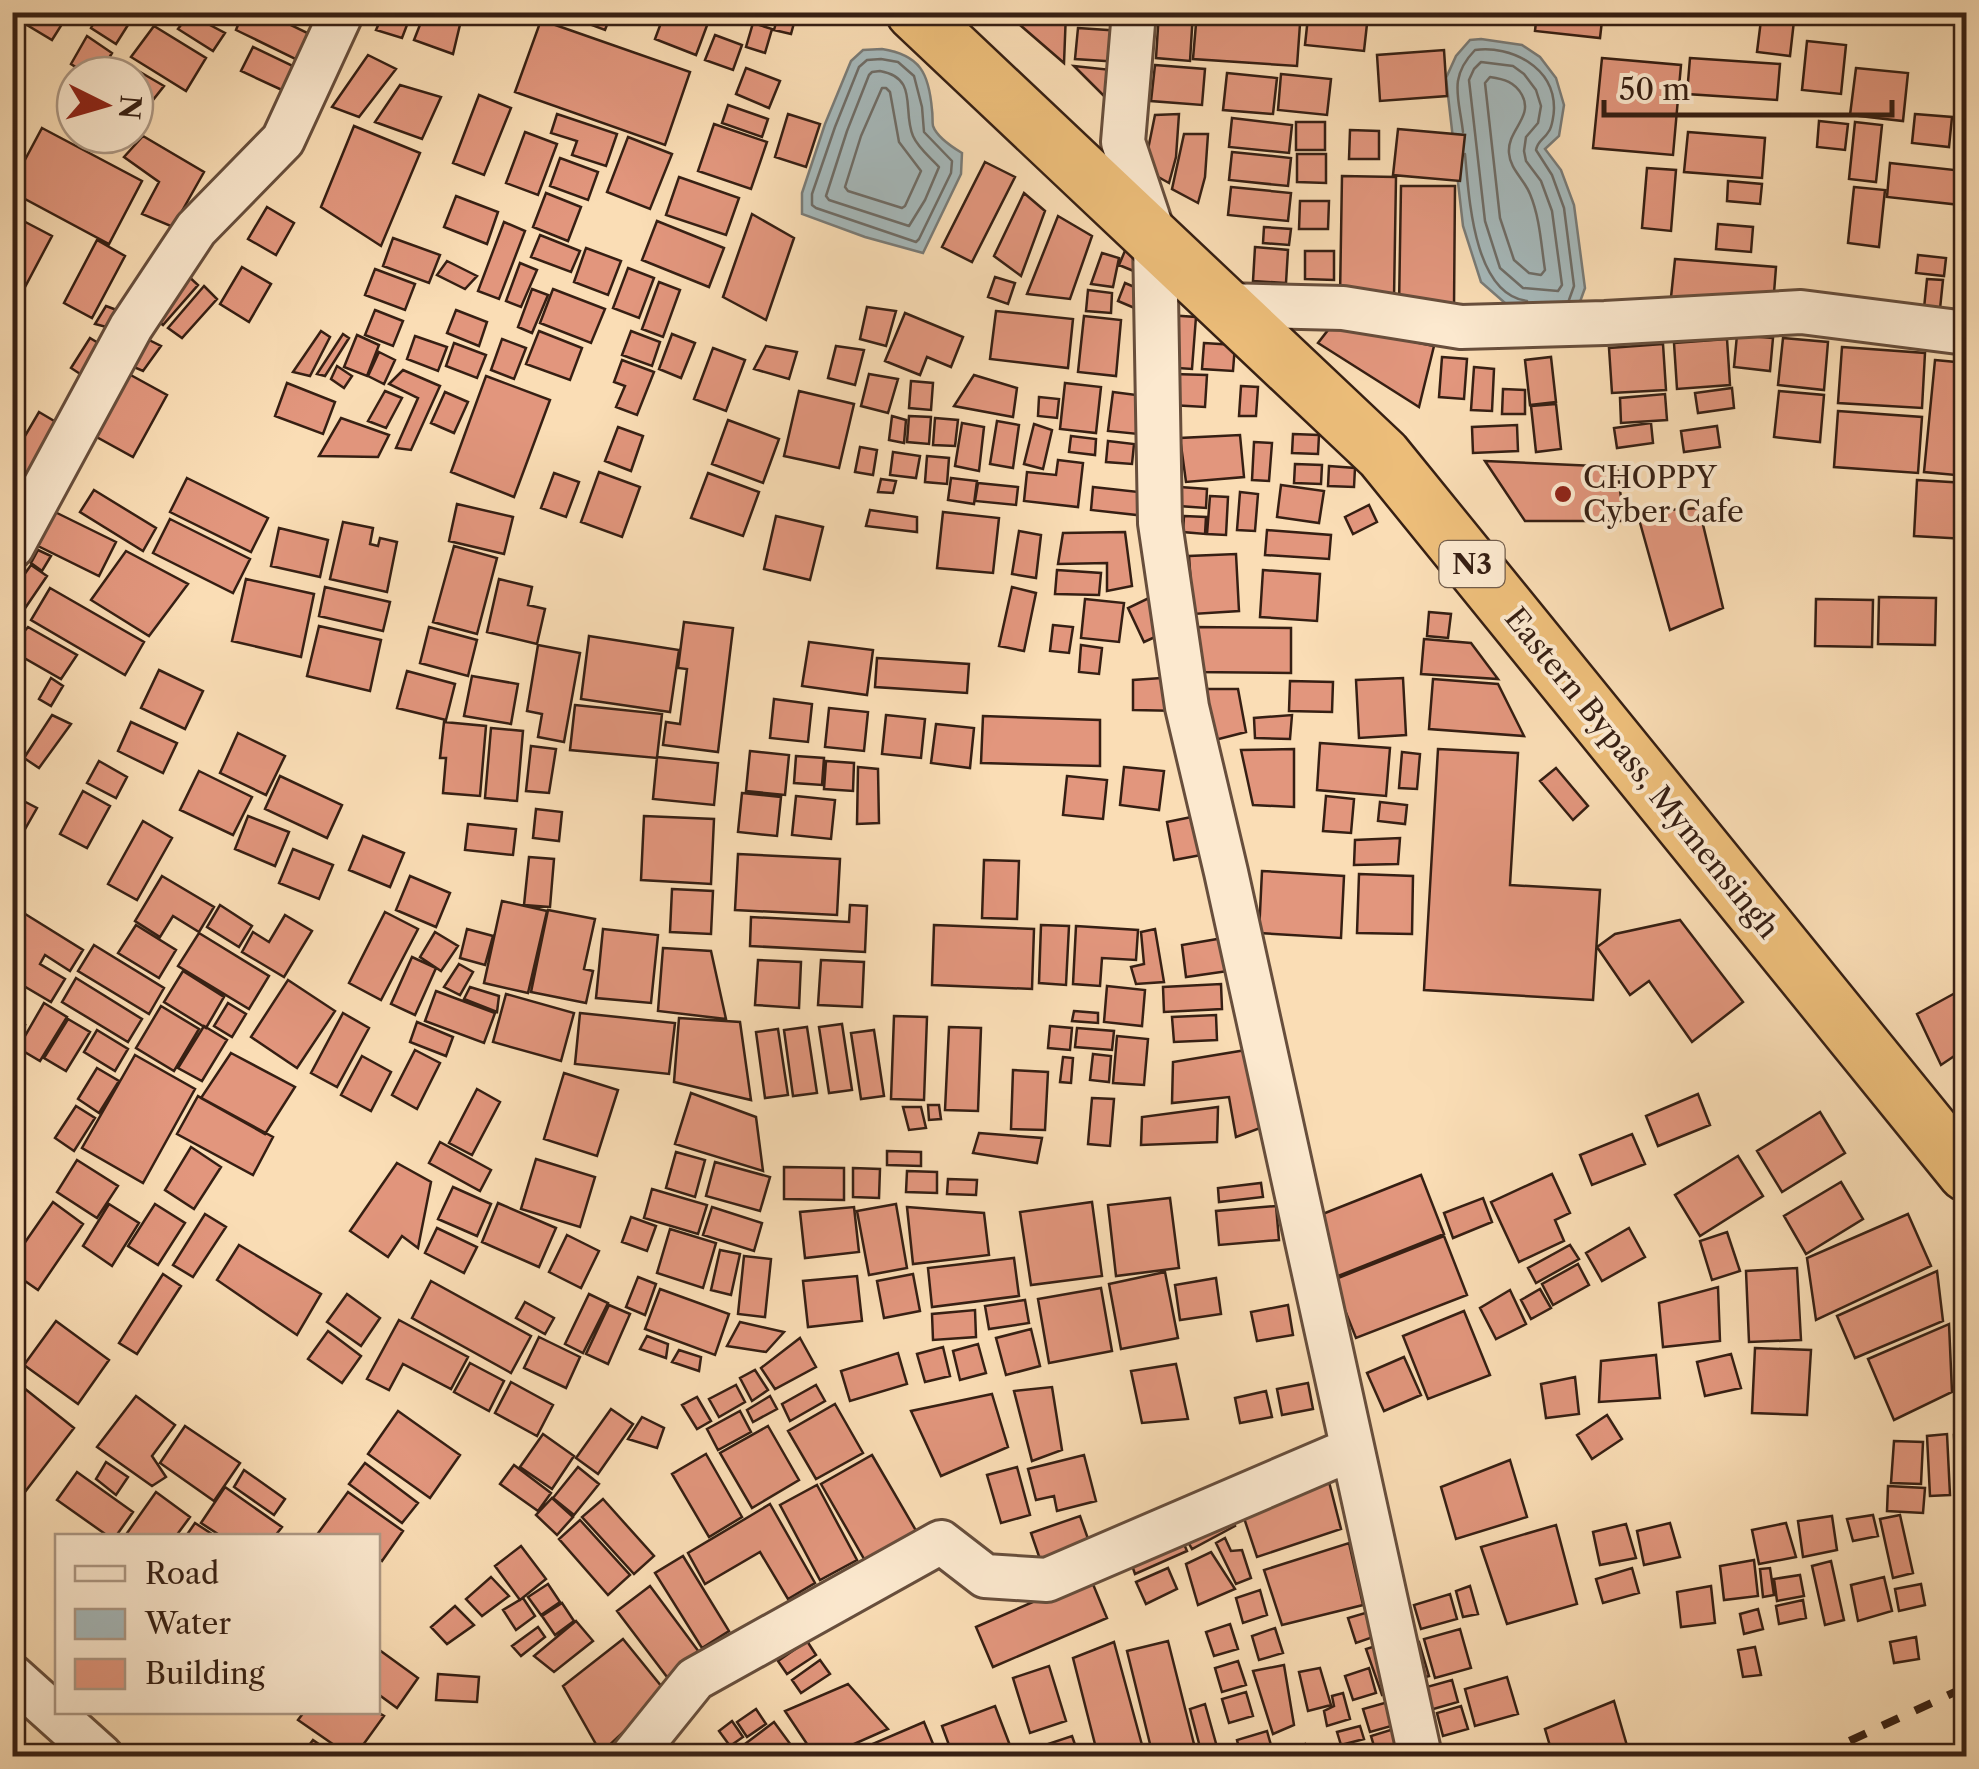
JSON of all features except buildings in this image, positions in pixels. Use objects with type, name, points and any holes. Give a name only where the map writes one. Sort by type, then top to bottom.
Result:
[{"type":"highway","name":"Eastern Bypass, Mymensingh","points":[[914,12],[1383,455],[1966,1173]]},
{"type":"street","points":[[12,547],[131,327],[196,229],[282,140],[342,12]]},
{"type":"street","points":[[1134,12],[1123,142],[1155,238],[1160,523],[1187,707],[1420,1756]]},
{"type":"street","points":[[1226,305],[1343,308],[1461,327],[1801,312],[1966,333]]},
{"type":"street","points":[[634,1756],[694,1679],[940,1542],[985,1576],[1047,1580],[1352,1449]]},
{"type":"street","points":[[12,1676],[100,1756]]},
{"type":"water","points":[[1470,40],[1522,45],[1540,57],[1556,78],[1564,105],[1559,136],[1545,149],[1561,170],[1574,205],[1585,288],[1577,310],[1513,310],[1481,282],[1463,226],[1446,78],[1456,56]]},
{"type":"water","points":[[882,49],[905,56],[920,68],[931,97],[933,126],[962,153],[961,174],[923,253],[802,214],[802,193],[851,61],[863,50]]},
{"type":"railway","points":[[1817,1756],[1966,1687]]},
{"type":"place","name":"CHOPPY Cyber Cafe","points":[[1563,494]]}]
